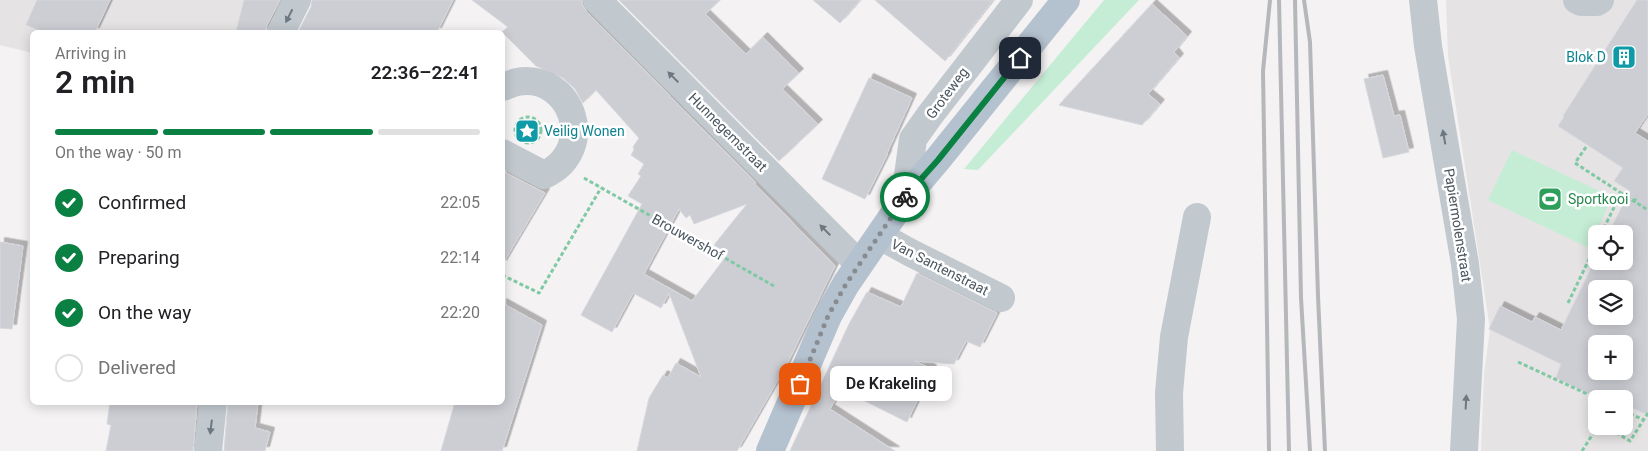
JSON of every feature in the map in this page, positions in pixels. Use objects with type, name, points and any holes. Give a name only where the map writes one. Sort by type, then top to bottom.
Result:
[{"type":"main road","points":[[770,451],[828,316],[859,264],[905,198],[938,160],[1066,0]]},
{"type":"street","points":[[281,30],[297,0]]},
{"type":"street","name":"Hunnegemstraat","points":[[597,0],[859,264]]},
{"type":"street","name":"Groteweg","points":[[905,198],[913,139],[1019,0]]},
{"type":"street","name":"Papiermolenstraat","points":[[1423,0],[1428,46],[1459,222],[1471,319],[1464,451]]},
{"type":"street","points":[[1577,0],[1581,2],[1597,2],[1600,0]]},
{"type":"street","points":[[505,86],[517,82],[533,82],[548,87],[560,96],[570,109],[574,126],[574,142],[567,158],[555,170],[544,175],[509,143]]},
{"type":"street","points":[[1170,451],[1169,393],[1174,337],[1197,217]]},
{"type":"street","name":"Van Santenstraat","points":[[880,236],[1001,298]]},
{"type":"street","points":[[208,451],[213,405]]},
{"type":"path","points":[[523,117],[537,120],[542,130],[539,138],[531,143],[522,142],[516,136],[509,143],[516,123],[523,117]]},
{"type":"path","points":[[1586,147],[1575,163],[1648,210]]},
{"type":"path","name":"Brouwershof","points":[[594,185],[774,286]]},
{"type":"path","points":[[505,277],[540,293],[601,188]]},
{"type":"path","points":[[1606,225],[1621,193]]},
{"type":"path","points":[[1634,202],[1637,196]]},
{"type":"path","points":[[1568,303],[1588,262]]},
{"type":"path","points":[[1518,362],[1588,394]]},
{"type":"path","points":[[1620,435],[1630,441],[1648,413]]},
{"type":"path","points":[[1633,415],[1644,420]]},
{"type":"path","points":[[1582,451],[1592,435]]},
{"type":"shaded area","points":[[0,0],[286,0],[272,30],[30,30],[30,52],[0,45]]},
{"type":"shaded area","points":[[1446,0],[1648,0],[1648,451],[1481,451],[1484,374],[1490,329],[1448,56]]},
{"type":"green space","points":[[1104,0],[1139,0],[978,170],[964,169]]},
{"type":"green space","name":"Sportkooi","points":[[1512,150],[1612,197],[1599,225],[1588,225],[1588,248],[1488,200]]},
{"type":"building","points":[[37,0],[110,0],[96,30],[39,30],[26,25]]},
{"type":"building","points":[[244,0],[280,0],[266,30],[236,30]]},
{"type":"building","points":[[312,0],[453,0],[438,30],[299,30],[311,7]]},
{"type":"building","points":[[472,0],[582,0],[586,11],[835,266],[786,366],[737,451],[637,451],[649,398],[663,375],[668,378],[676,363],[701,377],[669,293],[661,308],[633,293],[612,332],[581,315],[642,204],[628,196],[641,176],[638,174],[644,164],[631,155],[634,150],[633,147],[639,138],[596,90],[583,103],[575,89],[563,78],[536,66],[505,35],[504,30],[508,27]],"holes":[[[747,204],[714,245],[728,254],[692,301],[644,274],[679,209],[686,218],[690,215],[694,224]]]},
{"type":"building","points":[[619,0],[720,0],[705,14],[746,54],[763,37],[799,73],[782,89],[818,124],[779,161]]},
{"type":"building","points":[[813,0],[860,0],[840,23]]},
{"type":"building","points":[[875,0],[993,0],[945,61]]},
{"type":"building","points":[[1637,0],[1648,0],[1648,114],[1635,133],[1648,141],[1648,415],[1633,408],[1633,390],[1588,390],[1588,394],[1556,378],[1561,364],[1489,329],[1500,306],[1532,322],[1535,317],[1561,330],[1590,270],[1633,270],[1633,225],[1613,225],[1630,191],[1614,181],[1623,168],[1558,126]]},
{"type":"building","points":[[1152,4],[1187,36],[1174,52],[1179,58],[1148,94],[1160,104],[1142,125],[1059,105]]},
{"type":"building","points":[[1383,75],[1394,116],[1400,115],[1409,152],[1383,158],[1364,79]]},
{"type":"building","points":[[869,78],[912,98],[865,199],[822,179]]},
{"type":"building","points":[[505,173],[545,193],[505,260]]},
{"type":"building","points":[[0,242],[23,246],[12,329],[0,328]]},
{"type":"building","points":[[917,273],[997,313],[980,347],[966,341],[954,364],[914,361],[932,369],[907,422],[841,389],[830,409],[895,451],[790,451],[849,324],[867,292],[901,307]]},
{"type":"building","points":[[505,305],[542,325],[502,451],[441,451],[454,405],[505,405]]},
{"type":"building","points":[[110,405],[197,405],[193,451],[106,451],[111,425],[107,424]]},
{"type":"building","points":[[228,405],[258,405],[255,428],[270,432],[265,451],[224,451]]},
{"type":"railway","points":[[1269,451],[1263,71],[1270,0]]},
{"type":"railway","points":[[1279,0],[1289,451]]},
{"type":"railway","points":[[1295,0],[1301,298],[1310,451]]},
{"type":"railway","points":[[1304,0],[1310,42],[1325,451]]},
{"type":"way so far","points":[[800,384],[828,316],[846,284],[905,197]]},
{"type":"place","name":"Blok D","points":[[1624,57]]},
{"type":"place","name":"Veilig Wonen","points":[[527,131]]},
{"type":"place","name":"Sportkooi","points":[[1550,199]]},
{"type":"place","name":"De Krakeling","points":[[800,384]]},
{"type":"route","points":[[905,197],[938,160],[1020,58]]}]
